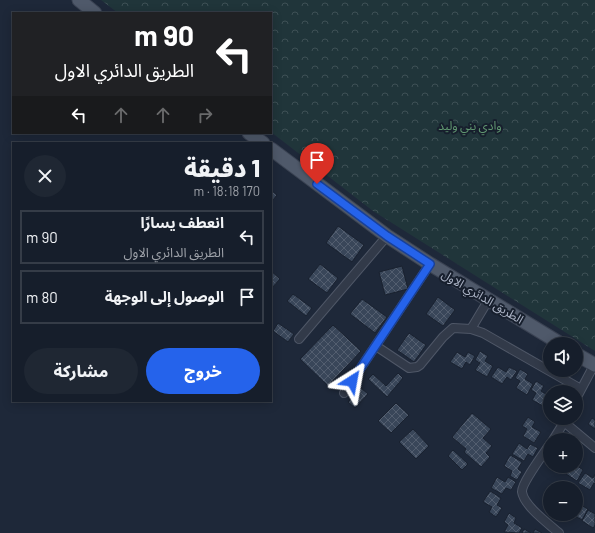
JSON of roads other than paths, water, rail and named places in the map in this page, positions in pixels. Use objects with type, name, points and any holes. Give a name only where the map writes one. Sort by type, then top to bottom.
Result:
[{"type":"main road","points":[[79,0],[94,12]]},
{"type":"main road","points":[[250,134],[262,142]]},
{"type":"main road","name":"الطريق الدائري الاول","points":[[272,150],[387,236],[550,337]]},
{"type":"main road","points":[[583,358],[594,365]]},
{"type":"street","points":[[299,339],[387,236]]},
{"type":"street","points":[[344,393],[430,264]]},
{"type":"street","points":[[471,329],[489,299]]},
{"type":"street","points":[[376,346],[409,368],[417,367],[443,337],[453,328],[471,329],[483,333],[574,385]]},
{"type":"street","points":[[583,385],[594,365]]},
{"type":"street","points":[[570,425],[595,448]]},
{"type":"street","points":[[543,455],[522,488],[522,493],[532,510],[559,533]]},
{"type":"park label","name":"وادي بني وليد","points":[[470,125]]}]
